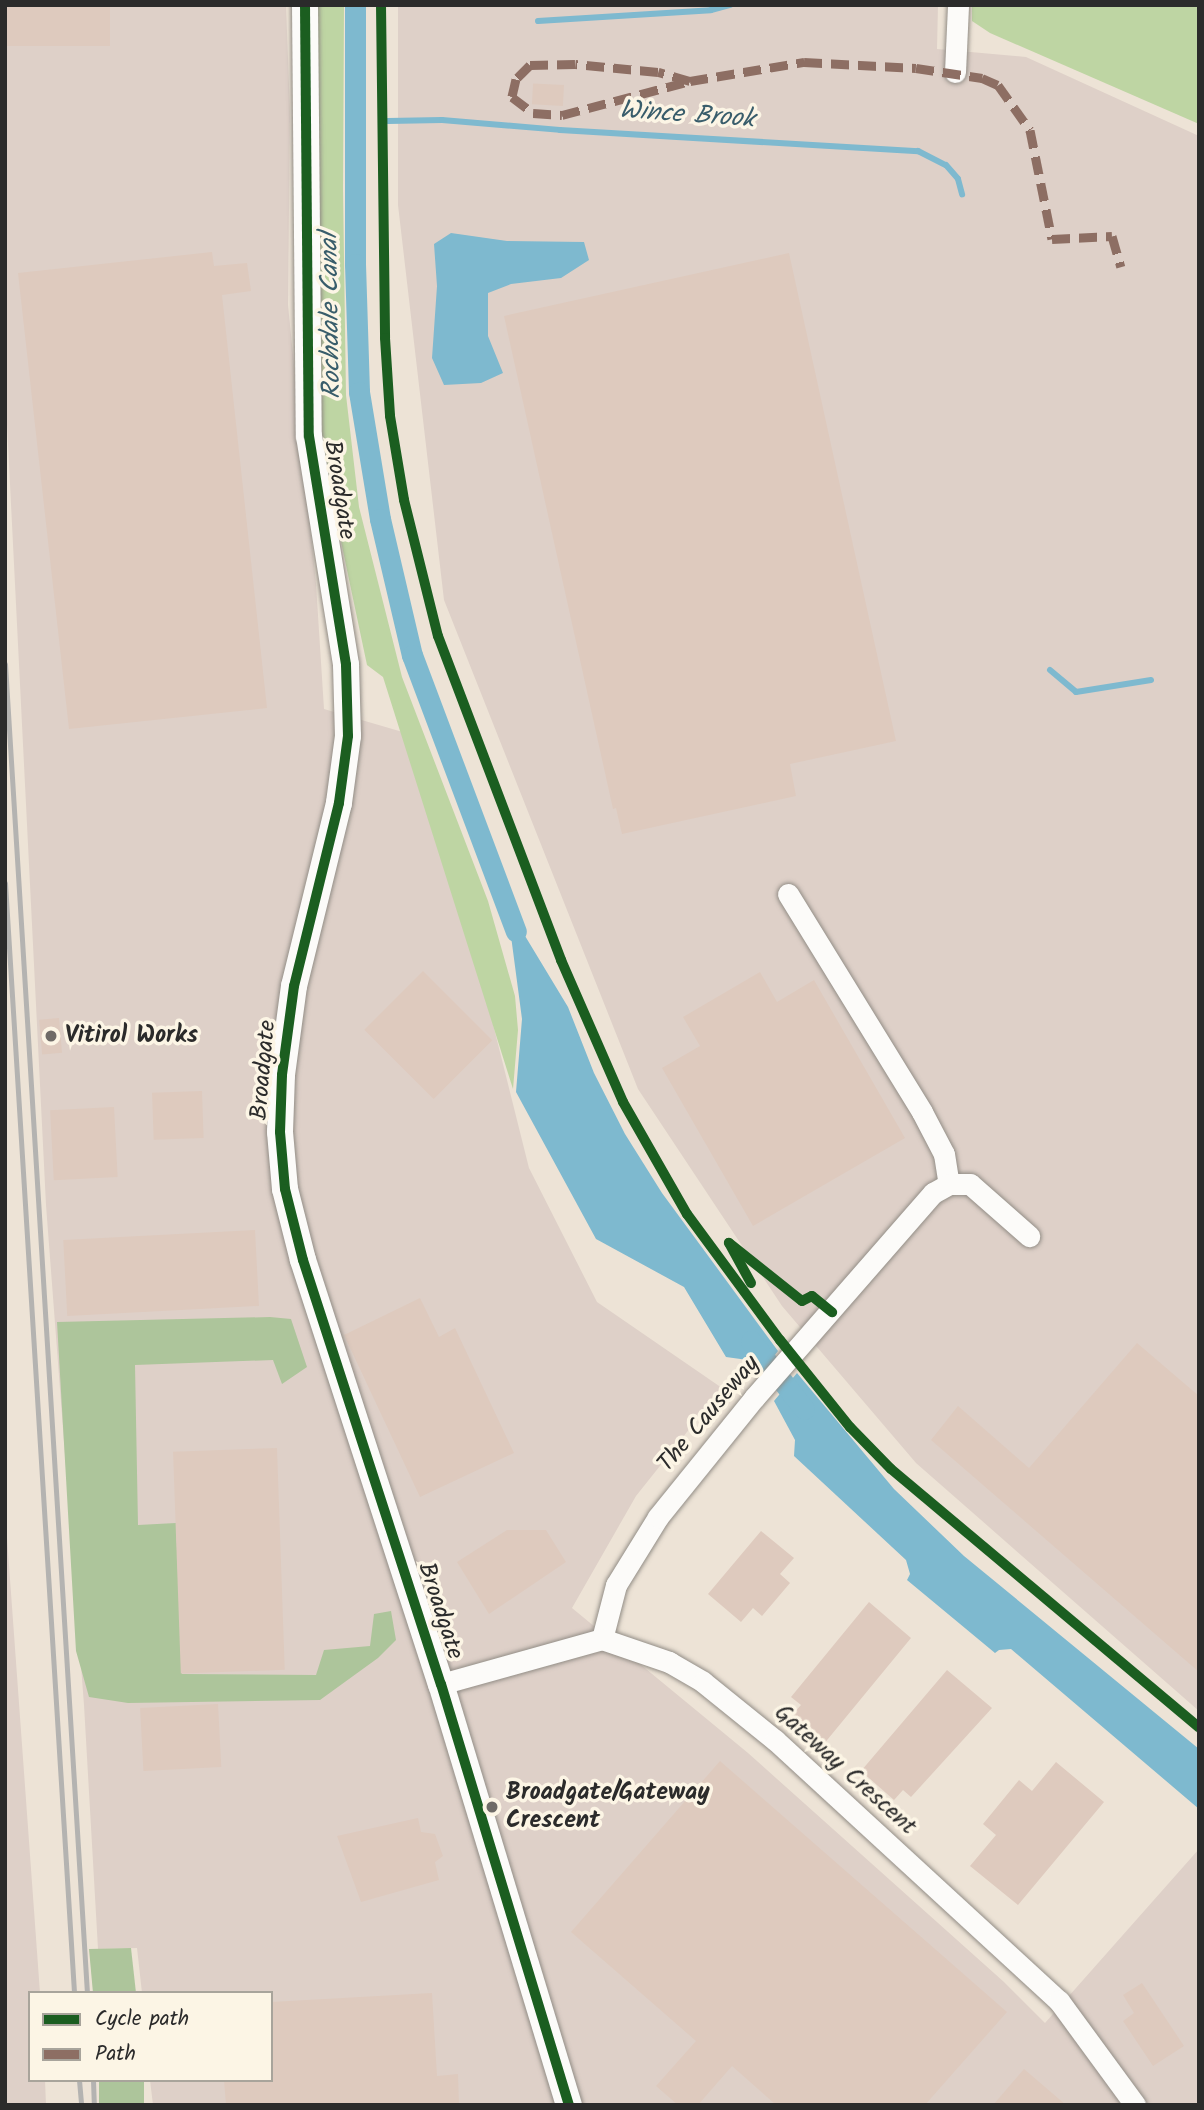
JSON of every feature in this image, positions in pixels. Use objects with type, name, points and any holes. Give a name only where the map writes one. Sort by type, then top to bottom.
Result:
[{"type":"street","name":"Broadgate","points":[[305,5],[309,436],[346,666],[348,736],[339,803],[294,986],[282,1075],[281,1144],[285,1189],[303,1260],[441,1684],[569,2105]]},
{"type":"street","points":[[955,72],[958,5]]},
{"type":"street","points":[[788,894],[922,1112],[944,1154],[949,1184],[970,1184],[1029,1236]]},
{"type":"street","name":"The Causeway","points":[[602,1639],[616,1585],[658,1517],[754,1398],[933,1193],[949,1184]]},
{"type":"street","points":[[441,1684],[602,1639]]},
{"type":"street","name":"Gateway Crescent","points":[[602,1639],[669,1661],[703,1682],[775,1740],[1059,2001],[1135,2105]]},
{"type":"shaded area","points":[[5,5],[286,5],[290,112],[288,305],[316,584],[324,709],[406,733],[465,912],[529,1168],[597,1302],[722,1388],[636,1496],[572,1608],[748,1753],[1004,1982],[1045,2023],[1199,1849],[1199,2105],[153,2105],[150,2082],[273,2082],[273,1991],[142,1991],[137,1948],[98,1949],[84,1705],[46,1205],[5,384]]},
{"type":"shaded area","points":[[398,5],[938,5],[937,49],[1026,57],[1199,136],[1199,1711],[916,1463],[782,1306],[638,1089],[444,600],[398,205]]},
{"type":"shaded area","points":[[5,1510],[40,1991],[28,1991],[28,2082],[45,2082],[46,2105],[5,2105]]},
{"type":"green space","points":[[316,5],[344,5],[346,395],[359,507],[402,677],[488,901],[515,996],[518,1030],[513,1089],[383,677],[367,665],[335,513],[316,398]]},
{"type":"green space","points":[[972,5],[1199,5],[1199,124],[990,33],[972,21]]},
{"type":"green space","points":[[270,1317],[291,1319],[307,1367],[282,1384],[273,1360],[135,1365],[138,1525],[176,1523],[182,1674],[316,1675],[324,1650],[370,1646],[374,1614],[391,1611],[396,1640],[378,1658],[320,1700],[128,1703],[89,1697],[76,1651],[57,1322]]},
{"type":"green space","points":[[131,1948],[136,1991],[93,1991],[89,1949]]},
{"type":"green space","points":[[99,2082],[144,2082],[144,2105],[99,2105]]},
{"type":"water","points":[[451,233],[507,241],[584,242],[589,260],[561,278],[511,284],[488,293],[488,336],[503,373],[481,383],[444,385],[432,358],[437,286],[434,244]]},
{"type":"water","points":[[507,906],[568,1007],[594,1073],[625,1134],[662,1193],[778,1351],[769,1363],[726,1357],[684,1287],[596,1239],[516,1092],[522,1019]]},
{"type":"water","points":[[797,1373],[894,1489],[964,1556],[1199,1749],[1199,1809],[1011,1649],[995,1653],[907,1580],[910,1574],[906,1560],[794,1456],[795,1440],[774,1401]]},
{"type":"building","points":[[5,5],[110,5],[110,46],[5,46]]},
{"type":"building","points":[[533,83],[564,85],[563,106],[532,104]]},
{"type":"building","points":[[212,252],[214,266],[247,263],[251,291],[222,295],[267,708],[69,729],[18,273]]},
{"type":"building","points":[[789,253],[896,741],[790,764],[796,796],[622,834],[616,808],[613,809],[504,316]]},
{"type":"building","points":[[423,971],[492,1040],[434,1099],[364,1030]]},
{"type":"building","points":[[760,972],[777,1002],[814,980],[905,1138],[753,1226],[662,1068],[700,1046],[683,1017]]},
{"type":"building","name":"Vitirol Works","points":[[59,1018],[62,1053],[42,1055],[39,1020]]},
{"type":"building","points":[[202,1091],[204,1138],[154,1140],[152,1093]]},
{"type":"building","points":[[114,1107],[118,1177],[54,1180],[50,1110]]},
{"type":"building","points":[[255,1230],[259,1306],[67,1316],[63,1240]]},
{"type":"building","points":[[420,1298],[439,1337],[455,1328],[514,1453],[420,1497],[344,1335]]},
{"type":"building","points":[[1137,1343],[1199,1396],[1199,1672],[931,1440],[958,1406],[1029,1468]]},
{"type":"building","points":[[277,1448],[285,1670],[181,1673],[173,1452]]},
{"type":"building","points":[[507,1530],[546,1530],[566,1562],[489,1614],[457,1562]]},
{"type":"building","points":[[761,1531],[794,1558],[780,1574],[790,1583],[762,1616],[753,1608],[741,1622],[708,1594]]},
{"type":"building","points":[[869,1602],[911,1638],[823,1745],[790,1717],[801,1705],[791,1697]]},
{"type":"building","points":[[947,1670],[992,1708],[911,1797],[903,1790],[894,1800],[861,1771]]},
{"type":"building","points":[[218,1704],[221,1767],[143,1771],[140,1708]]},
{"type":"building","points":[[720,1761],[1007,2012],[925,2105],[776,2105],[732,2066],[698,2105],[678,2105],[656,2086],[696,2041],[571,1932]]},
{"type":"building","points":[[1056,1762],[1104,1802],[1018,1905],[970,1866],[996,1835],[983,1824],[1019,1780],[1032,1791]]},
{"type":"building","points":[[418,1818],[421,1832],[435,1834],[443,1856],[435,1862],[439,1880],[361,1902],[337,1836]]},
{"type":"building","points":[[1142,1983],[1184,2046],[1153,2066],[1123,2021],[1134,2013],[1123,1995]]},
{"type":"building","points":[[432,1993],[437,2076],[458,2074],[459,2105],[226,2105],[224,2082],[273,2082],[273,2002]]},
{"type":"building","points":[[1024,2069],[1066,2105],[993,2105]]},
{"type":"waterway","name":"Rochdale Canal","points":[[355,5],[355,264],[359,392],[380,519],[412,655],[516,931]]},
{"type":"waterway","points":[[538,21],[711,10],[730,5]]},
{"type":"waterway","name":"Wince Brook","points":[[388,121],[442,120],[560,130],[918,151],[946,165],[958,179],[962,194]]},
{"type":"waterway","name":"Wince Brook","points":[[1050,670],[1076,692],[1151,680]]},
{"type":"waterway","name":"Rochdale Canal","points":[[751,1341],[804,1409]]},
{"type":"railway","points":[[5,664],[87,1991]]},
{"type":"railway","points":[[5,883],[74,1991]]},
{"type":"railway","points":[[79,2082],[81,2105]]},
{"type":"railway","points":[[93,2082],[94,2105]]},
{"type":"marked path","points":[[690,81],[658,72],[575,64],[530,65],[516,79],[512,97],[533,113],[562,115],[690,81],[804,62],[916,68],[982,78],[998,85],[1030,130],[1052,239],[1112,236],[1121,267]]},
{"type":"cycle path","points":[[305,5],[309,436],[346,665],[348,736],[339,803],[294,986],[282,1075],[280,1132],[285,1189],[303,1260],[441,1684],[569,2105]]},
{"type":"cycle path","points":[[381,5],[385,338],[390,416],[404,500],[438,636],[561,960],[623,1102],[687,1214],[780,1340],[850,1427],[891,1469],[1199,1727]]},
{"type":"cycle path","points":[[751,1283],[729,1243],[802,1301],[812,1296],[832,1312]]},
{"type":"place","name":"Vitirol Works","points":[[51,1036]]},
{"type":"place","name":"Broadgate/Gateway Crescent","points":[[492,1807]]}]
